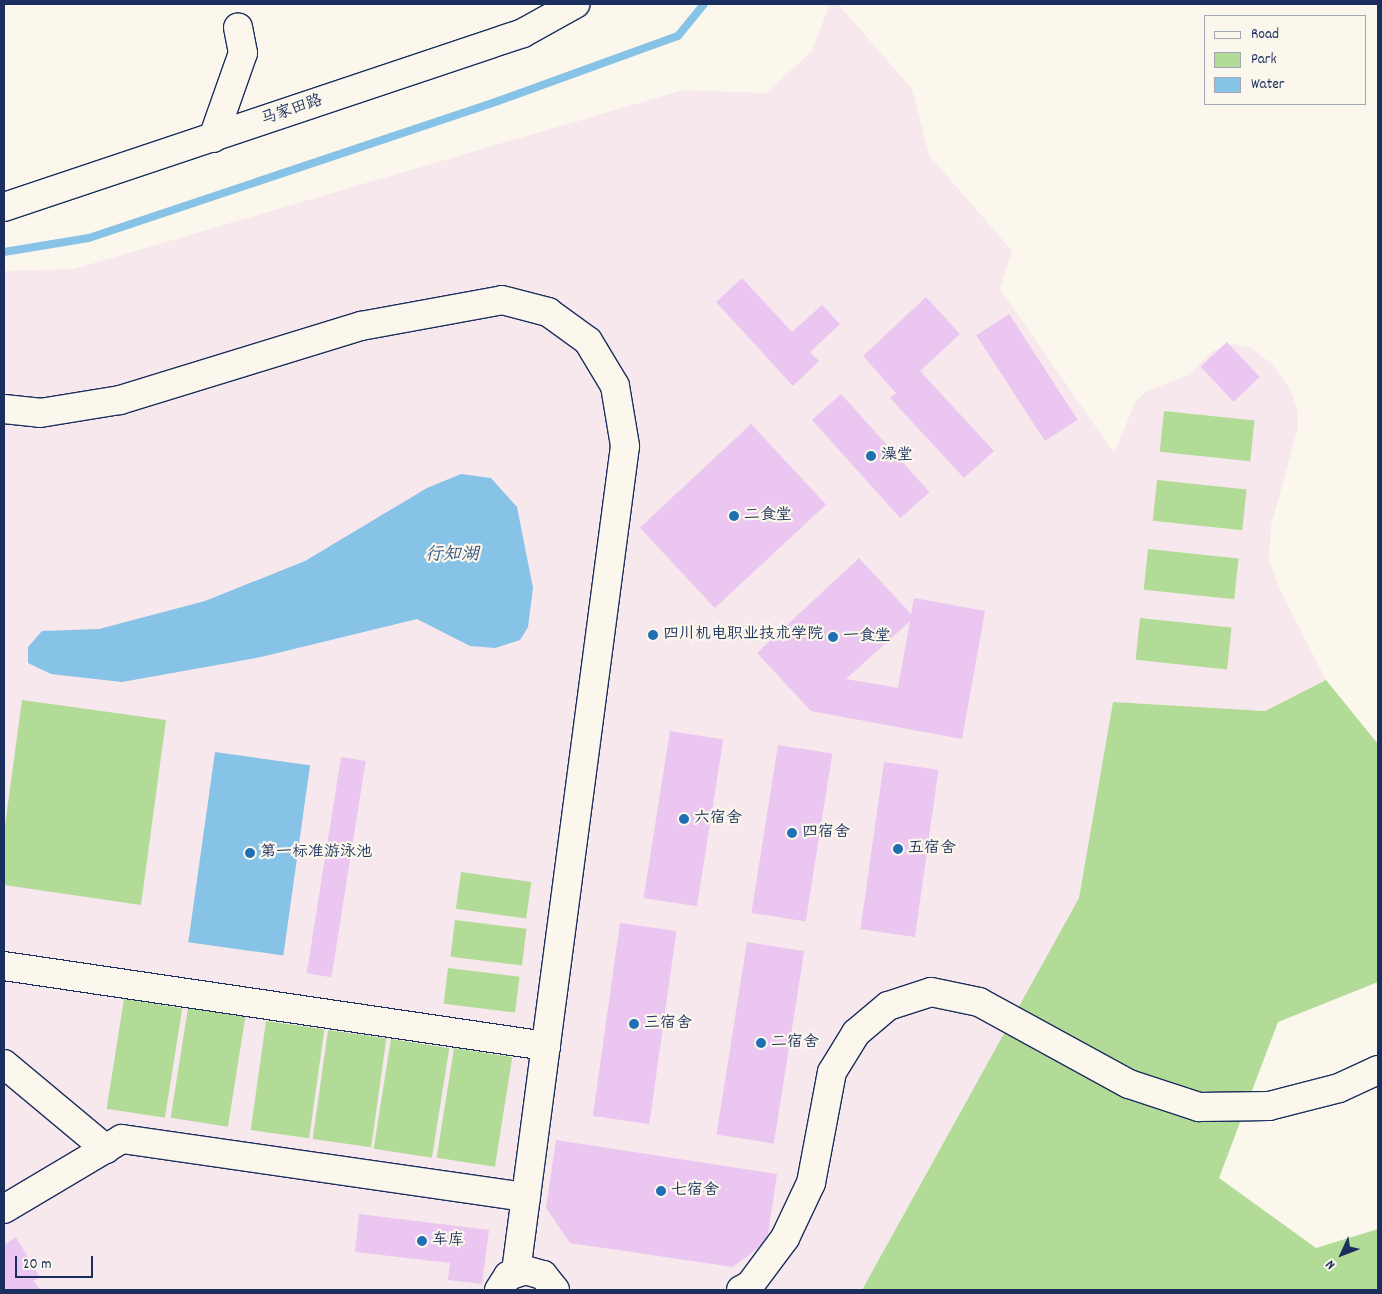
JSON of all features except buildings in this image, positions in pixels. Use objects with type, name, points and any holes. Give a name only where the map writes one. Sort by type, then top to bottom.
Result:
[{"type":"street","name":"马家田路","points":[[4,208],[523,33],[576,4]]},
{"type":"street","points":[[213,138],[243,54],[238,27]]},
{"type":"street","points":[[4,409],[40,413],[120,400],[361,326],[502,300],[548,312],[588,341],[614,386],[625,446],[526,1197],[508,1281]]},
{"type":"street","points":[[4,966],[546,1046]]},
{"type":"street","points":[[741,1290],[750,1285],[785,1238],[811,1183],[832,1072],[856,1033],[888,1006],[931,992],[979,1002],[1129,1084],[1199,1107],[1269,1106],[1339,1088],[1378,1070]]},
{"type":"street","points":[[4,1064],[106,1149]]},
{"type":"street","points":[[4,1209],[122,1139],[526,1197]]},
{"type":"street","points":[[508,1281],[525,1270],[543,1275],[554,1290]]},
{"type":"shaded area","name":"四川机电职业技术学院","points":[[830,4],[838,4],[912,89],[929,155],[1012,251],[1000,289],[1114,453],[1136,401],[1147,391],[1188,375],[1214,350],[1233,344],[1251,348],[1271,363],[1290,389],[1297,408],[1298,427],[1271,526],[1269,560],[1280,590],[1326,680],[1265,711],[1113,702],[1079,898],[862,1290],[4,1290],[4,271],[74,269],[683,90],[766,93],[812,51]]},
{"type":"green space","points":[[1164,411],[1255,421],[1250,461],[1160,452]]},
{"type":"green space","points":[[1157,480],[1247,489],[1242,530],[1153,521]]},
{"type":"green space","points":[[1148,549],[1239,559],[1234,599],[1144,590]]},
{"type":"green space","points":[[1140,618],[1231,628],[1227,669],[1136,660]]},
{"type":"green space","points":[[1326,680],[1378,744],[1378,982],[1278,1022],[1219,1178],[1316,1248],[1378,1229],[1378,1290],[862,1290],[1079,898],[1113,702],[1265,711]]},
{"type":"green space","points":[[22,700],[166,720],[141,905],[4,885],[4,833]]},
{"type":"green space","points":[[461,872],[531,882],[526,919],[456,909]]},
{"type":"green space","points":[[455,920],[526,929],[522,965],[450,957]]},
{"type":"green space","points":[[448,968],[519,977],[515,1013],[444,1004]]},
{"type":"green space","points":[[124,999],[182,1008],[165,1118],[107,1109]]},
{"type":"green space","points":[[188,1008],[245,1017],[228,1127],[171,1118]]},
{"type":"green space","points":[[266,1021],[324,1029],[309,1138],[251,1130]]},
{"type":"green space","points":[[328,1030],[386,1038],[371,1147],[313,1139]]},
{"type":"green space","points":[[391,1039],[449,1048],[432,1158],[374,1149]]},
{"type":"green space","points":[[454,1048],[512,1057],[495,1167],[437,1158]]},
{"type":"water","name":"行知湖","points":[[461,474],[491,478],[517,507],[533,588],[528,627],[520,640],[495,648],[470,646],[417,619],[261,657],[122,682],[51,674],[28,663],[28,647],[42,631],[99,629],[205,601],[305,561],[427,488]]},
{"type":"water","name":"第一标准游泳池","points":[[215,752],[310,765],[283,955],[188,942]]},
{"type":"waterway","points":[[4,252],[89,238],[498,101],[678,36],[704,4]]},
{"type":"place","name":"澡堂","points":[[871,456]]},
{"type":"place","name":"二食堂","points":[[734,516]]},
{"type":"place","name":"四川机电职业技术学院","points":[[653,635]]},
{"type":"place","name":"一食堂","points":[[833,637]]},
{"type":"place","name":"六宿舍","points":[[684,819]]},
{"type":"place","name":"四宿舍","points":[[792,833]]},
{"type":"place","name":"五宿舍","points":[[898,849]]},
{"type":"place","name":"第一标准游泳池","points":[[250,853]]},
{"type":"place","name":"三宿舍","points":[[634,1024]]},
{"type":"place","name":"二宿舍","points":[[761,1043]]},
{"type":"place","name":"七宿舍","points":[[661,1191]]},
{"type":"place","name":"车库","points":[[422,1241]]}]
